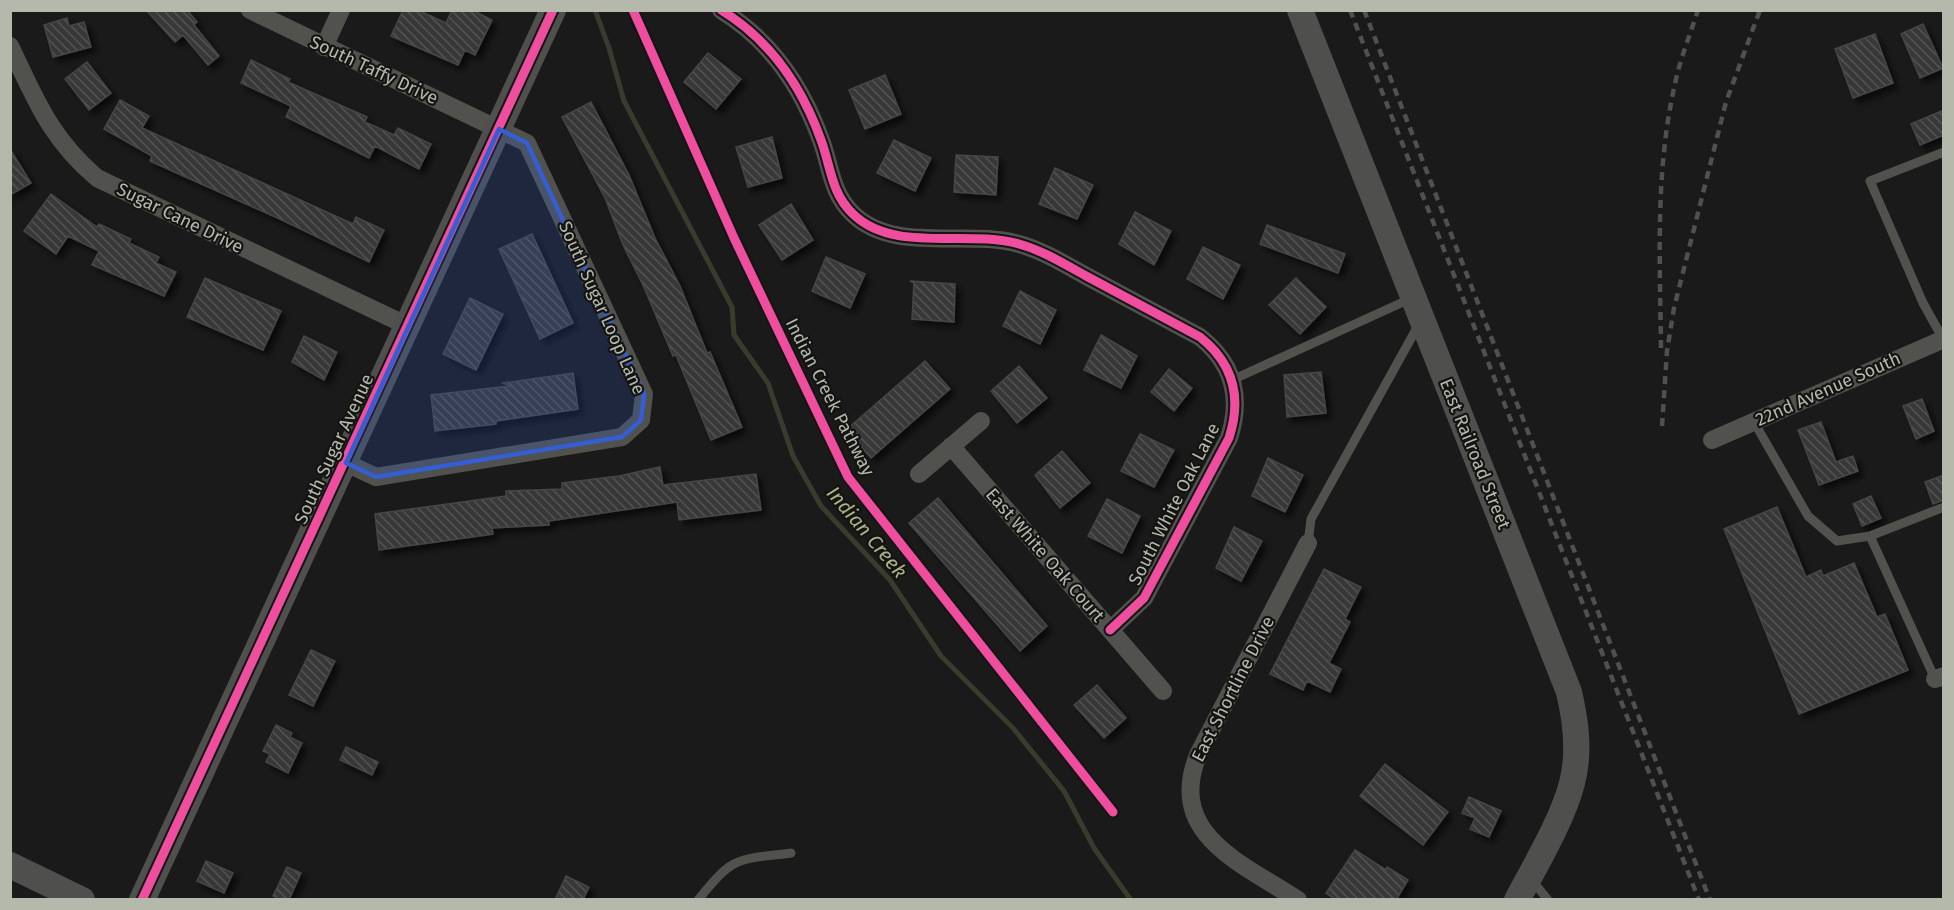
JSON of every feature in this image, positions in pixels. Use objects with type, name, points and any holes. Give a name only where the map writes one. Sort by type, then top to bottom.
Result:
[{"type":"street","name":"South Taffy Drive","points":[[250,10],[499,129]]},
{"type":"street","points":[[324,46],[341,10]]},
{"type":"street","name":"South Sugar Avenue","points":[[142,900],[554,10]]},
{"type":"street","points":[[721,10],[772,53],[788,73],[807,105],[837,195],[853,214],[884,233],[993,239],[1040,251],[1200,337],[1214,348],[1232,380]]},
{"type":"street","name":"East Railroad Street","points":[[1299,10],[1569,692],[1576,720],[1577,753],[1572,784],[1518,900]]},
{"type":"street","name":"Sugar Cane Drive","points":[[10,46],[54,134],[73,158],[97,178],[408,326]]},
{"type":"street","name":"South Sugar Loop Lane","points":[[346,463],[376,477],[622,437],[641,420],[644,394],[527,143],[499,129]]},
{"type":"street","name":"22nd Avenue South","points":[[1712,440],[1943,340]]},
{"type":"street","name":"South White Oak Lane","points":[[1110,630],[1144,598],[1229,438],[1236,418],[1237,398],[1232,380]]},
{"type":"street","points":[[919,474],[981,421]]},
{"type":"street","name":"East White Oak Court","points":[[951,446],[1163,691]]},
{"type":"street","name":"East Shortline Drive","points":[[1298,900],[1215,844],[1201,830],[1192,811],[1188,788],[1198,755],[1308,543]]},
{"type":"street","points":[[10,865],[82,900]]},
{"type":"lane","points":[[1943,340],[1923,303],[1870,181],[1944,152]]},
{"type":"lane","points":[[1232,380],[1417,308]]},
{"type":"lane","points":[[1308,543],[1311,519],[1417,308]]},
{"type":"lane","points":[[1754,422],[1808,516],[1837,541],[1870,536],[1944,507]]},
{"type":"lane","points":[[1870,536],[1939,677]]},
{"type":"lane","points":[[698,900],[716,876],[736,860],[791,853]]},
{"type":"lane","points":[[1529,877],[1548,900]]},
{"type":"highlighted area","points":[[499,129],[527,143],[644,394],[641,420],[622,437],[376,477],[346,463]]},
{"type":"building","points":[[146,10],[187,10],[197,22],[194,25],[219,56],[208,65],[183,35],[175,42]]},
{"type":"building","points":[[403,10],[418,10],[446,23],[452,10],[472,10],[492,20],[475,55],[465,50],[458,65],[391,36]]},
{"type":"building","points":[[67,18],[69,26],[84,22],[91,47],[53,57],[44,25]]},
{"type":"building","points":[[1923,24],[1943,68],[1920,78],[1901,34]]},
{"type":"building","points":[[1875,34],[1893,83],[1853,98],[1835,49]]},
{"type":"building","points":[[708,53],[741,79],[716,109],[684,82]]},
{"type":"building","points":[[251,60],[290,79],[288,82],[367,117],[365,122],[394,135],[398,128],[431,144],[419,169],[375,146],[369,158],[286,117],[291,106],[241,83]]},
{"type":"building","points":[[87,62],[111,93],[89,110],[65,79]]},
{"type":"building","points":[[885,75],[901,114],[865,129],[849,90]]},
{"type":"building","points":[[120,100],[149,116],[142,128],[353,224],[356,217],[384,230],[369,262],[150,161],[152,156],[104,129]]},
{"type":"building","points":[[591,102],[629,175],[655,238],[680,286],[707,353],[710,352],[742,427],[711,440],[676,355],[673,356],[643,285],[623,245],[605,198],[562,117]]},
{"type":"building","points":[[1944,110],[1944,135],[1920,145],[1911,124]]},
{"type":"building","points":[[772,137],[782,178],[748,187],[736,147]]},
{"type":"building","points":[[894,140],[931,158],[915,191],[877,173]]},
{"type":"building","points":[[10,149],[31,183],[10,195]]},
{"type":"building","points":[[956,155],[998,157],[996,195],[954,192]]},
{"type":"building","points":[[1055,168],[1093,185],[1077,219],[1039,204]]},
{"type":"building","points":[[51,194],[97,227],[99,224],[131,239],[129,243],[159,257],[156,263],[176,272],[164,296],[92,265],[99,251],[68,236],[56,254],[24,231]]},
{"type":"building","points":[[791,204],[813,240],[782,260],[759,225]]},
{"type":"building","points":[[1135,212],[1171,231],[1154,265],[1119,244]]},
{"type":"building","points":[[1267,225],[1345,254],[1338,273],[1260,244]]},
{"type":"building","points":[[532,234],[573,323],[540,339],[499,249]]},
{"type":"building","points":[[1203,247],[1240,265],[1223,299],[1187,279]]},
{"type":"building","points":[[826,257],[865,274],[850,308],[812,291]]},
{"type":"building","points":[[205,278],[281,311],[263,350],[187,317]]},
{"type":"building","points":[[1296,278],[1326,307],[1300,334],[1269,305]]},
{"type":"building","points":[[910,281],[955,284],[954,322],[912,319],[914,283]]},
{"type":"building","points":[[1020,291],[1056,310],[1040,344],[1003,326]]},
{"type":"building","points":[[470,298],[503,314],[476,370],[443,354]]},
{"type":"building","points":[[1101,335],[1137,356],[1121,388],[1084,370]]},
{"type":"building","points":[[304,336],[337,352],[324,380],[292,362]]},
{"type":"building","points":[[925,361],[950,389],[871,458],[846,430]]},
{"type":"building","points":[[1019,366],[1047,398],[1017,423],[991,391]]},
{"type":"building","points":[[1169,369],[1192,388],[1174,411],[1151,392]]},
{"type":"building","points":[[1321,372],[1326,413],[1287,417],[1284,375]]},
{"type":"building","points":[[573,373],[578,409],[496,421],[496,424],[435,431],[431,395],[510,386],[503,383]]},
{"type":"building","points":[[1922,399],[1934,431],[1916,439],[1903,406]]},
{"type":"building","points":[[1821,422],[1836,462],[1853,456],[1858,471],[1819,485],[1798,430]]},
{"type":"building","points":[[1140,434],[1174,450],[1154,487],[1121,471]]},
{"type":"building","points":[[1062,451],[1090,483],[1060,508],[1035,475]]},
{"type":"building","points":[[1268,458],[1303,475],[1285,512],[1252,496]]},
{"type":"building","points":[[660,467],[663,485],[756,474],[761,510],[679,520],[677,502],[549,521],[549,525],[492,528],[493,534],[379,550],[375,514],[506,496],[506,491],[562,489],[562,483],[619,476]]},
{"type":"building","points":[[1944,475],[1944,500],[1933,504],[1925,482]]},
{"type":"building","points":[[1871,496],[1881,518],[1862,526],[1853,504]]},
{"type":"building","points":[[938,498],[1047,626],[1020,651],[909,523]]},
{"type":"building","points":[[1107,499],[1140,516],[1122,553],[1088,536]]},
{"type":"building","points":[[1777,507],[1806,577],[1821,570],[1823,576],[1854,563],[1877,617],[1885,614],[1908,670],[1799,714],[1724,529]]},
{"type":"building","points":[[1234,527],[1262,541],[1241,581],[1216,568]]},
{"type":"building","points":[[1324,569],[1361,587],[1345,619],[1350,622],[1329,663],[1341,669],[1330,692],[1307,681],[1303,690],[1270,674]]},
{"type":"building","points":[[311,650],[335,661],[313,706],[289,695]]},
{"type":"building","points":[[1097,685],[1126,718],[1104,738],[1074,705]]},
{"type":"building","points":[[276,725],[292,733],[290,737],[302,743],[288,773],[266,762],[270,754],[263,751]]},
{"type":"building","points":[[346,747],[378,762],[372,775],[340,760]]},
{"type":"building","points":[[1385,764],[1448,812],[1423,845],[1360,796]]},
{"type":"building","points":[[1469,797],[1501,811],[1489,837],[1470,829],[1475,818],[1462,813]]},
{"type":"building","points":[[1355,850],[1386,870],[1387,867],[1408,880],[1396,900],[1336,900],[1326,893]]},
{"type":"building","points":[[206,861],[233,873],[224,893],[197,881]]},
{"type":"building","points":[[287,867],[301,873],[289,900],[281,900],[273,896]]},
{"type":"building","points":[[566,876],[589,887],[583,900],[555,900]]},
{"type":"waterway","name":"Indian Creek","points":[[595,10],[609,48],[624,101],[732,307],[734,335],[768,383],[793,456],[821,506],[890,580],[941,656],[1013,728],[1064,791],[1094,848],[1131,900]]},
{"type":"railway","points":[[1350,10],[1699,900]]},
{"type":"railway","points":[[1364,10],[1710,900]]},
{"type":"railway","points":[[1661,348],[1660,215],[1664,149],[1677,75],[1698,10]]},
{"type":"railway","points":[[1662,426],[1667,351],[1674,308],[1726,102],[1760,10]]},
{"type":"cycle path","points":[[142,900],[553,10]]},
{"type":"cycle path","name":"Indian Creek Pathway","points":[[633,10],[734,238],[848,477],[1113,812]]},
{"type":"cycle path","points":[[721,10],[755,36],[769,50],[794,83],[813,120],[840,197],[853,214],[870,226],[889,233],[910,237],[999,240],[1037,250],[1200,337],[1212,347],[1228,370],[1235,396],[1235,409],[1229,438],[1144,598],[1110,630]]}]
